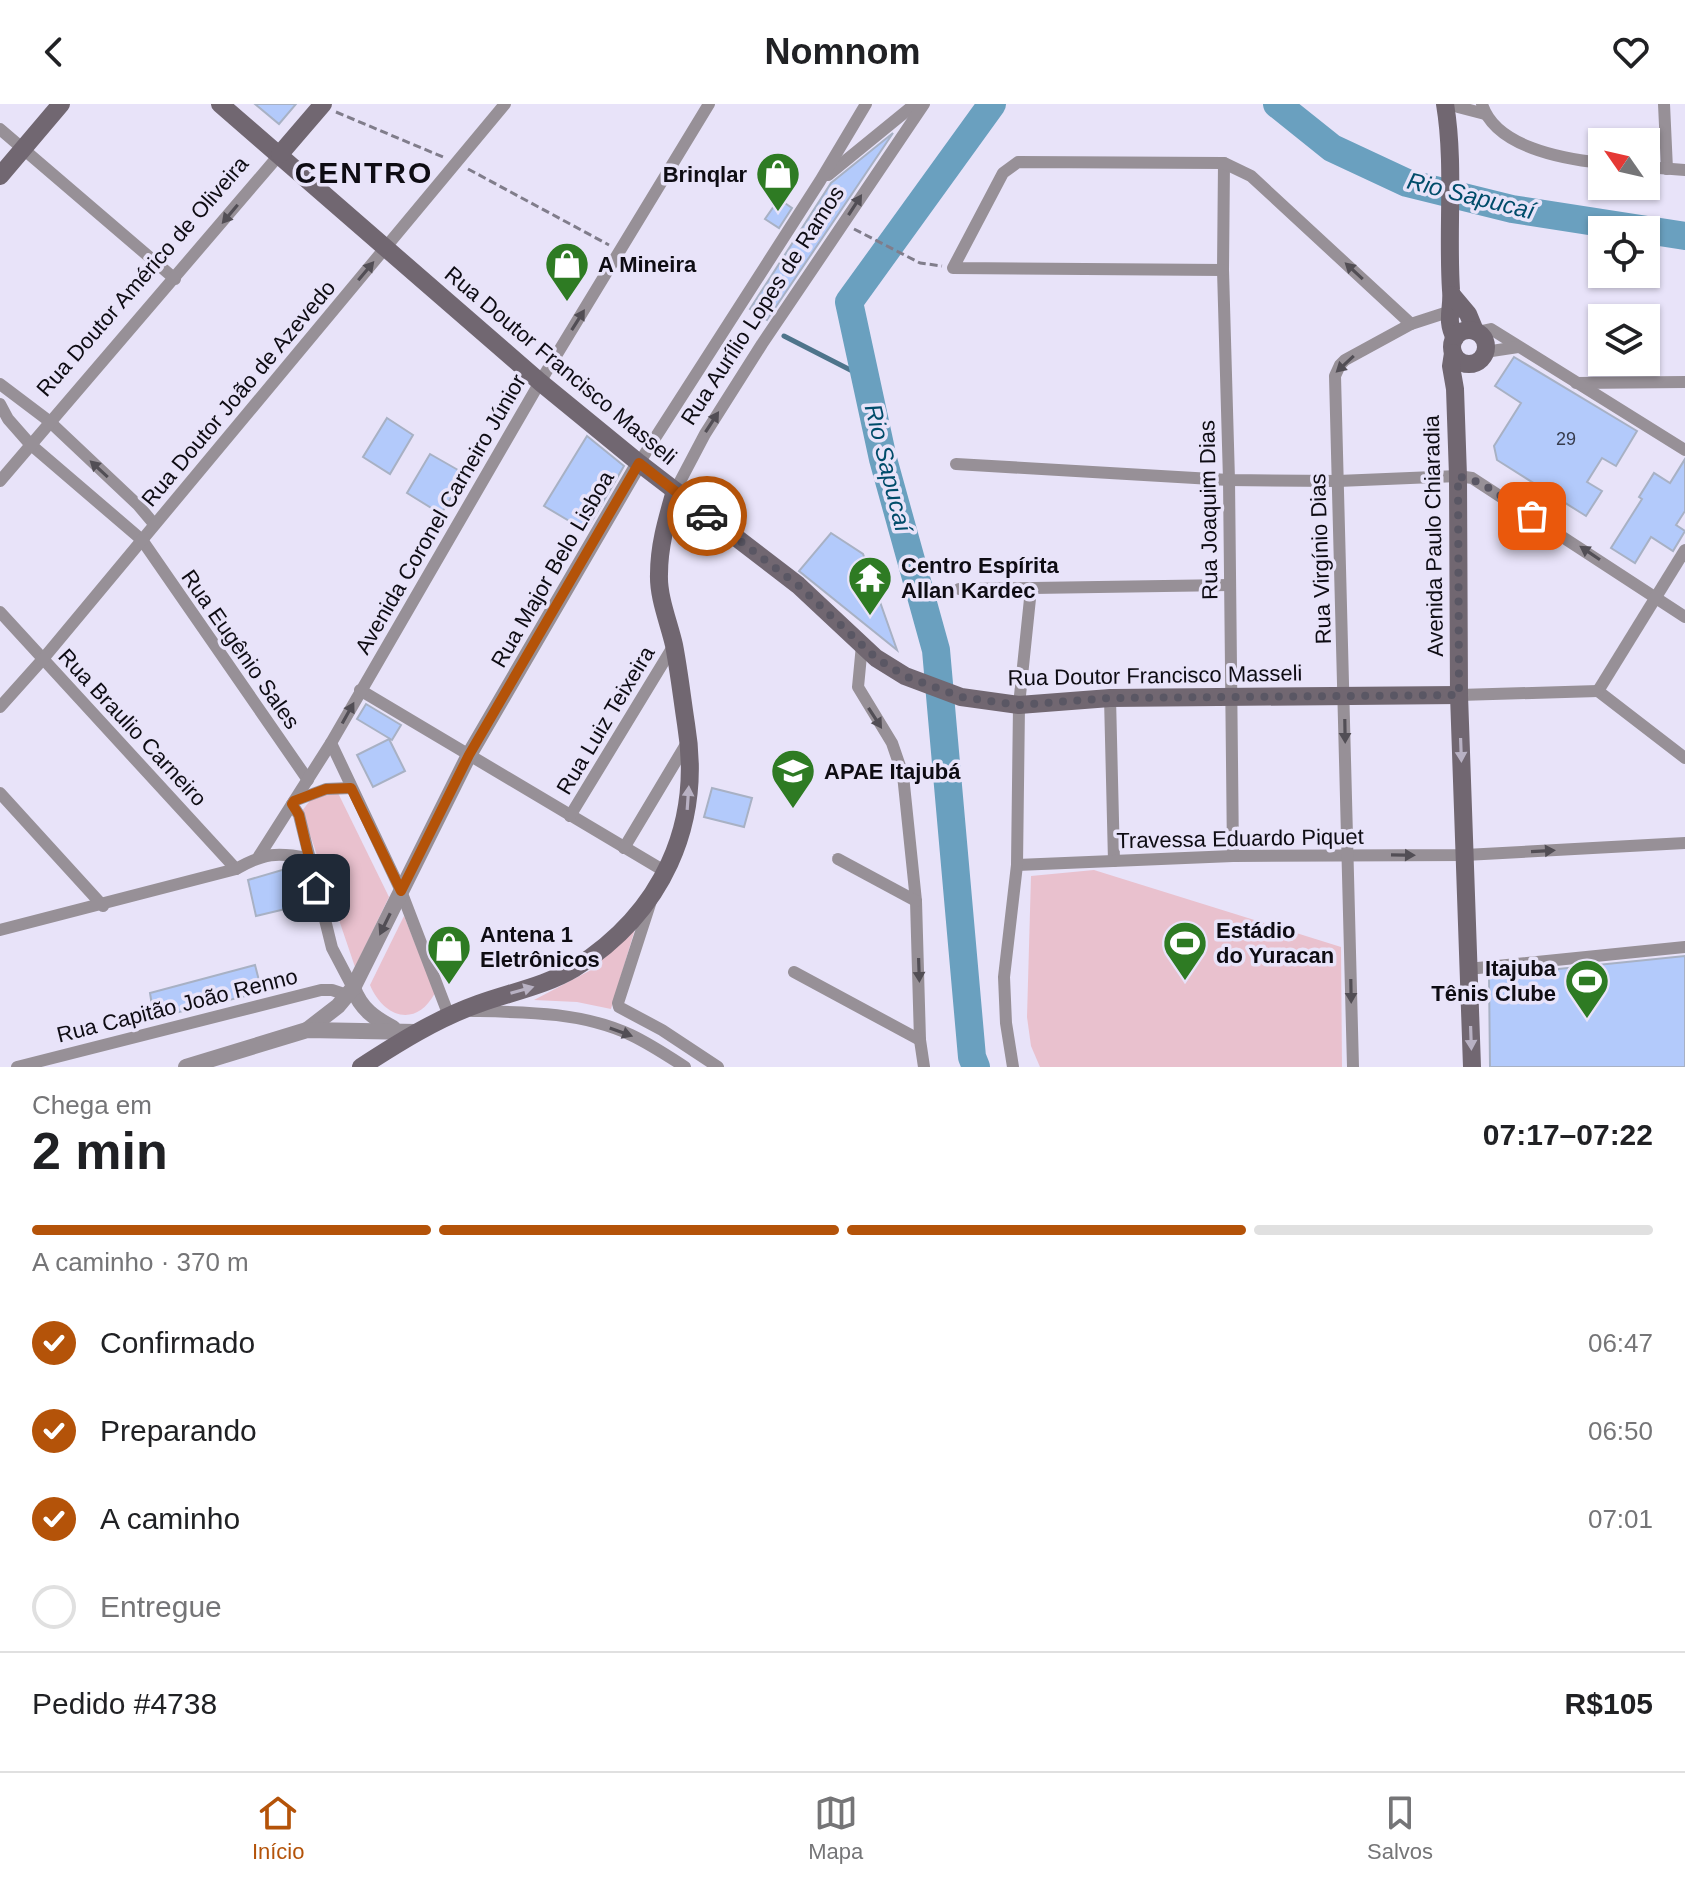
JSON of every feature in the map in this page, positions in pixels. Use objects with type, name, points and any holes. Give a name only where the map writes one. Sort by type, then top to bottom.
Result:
[{"type":"main road","points":[[0,176],[61,104]]},
{"type":"main road","name":"Rua Doutor Francisco Masseli","points":[[220,104],[540,382],[639,463],[798,585],[869,651],[927,687],[961,697],[1019,705],[1110,698],[1459,695]]},
{"type":"main road","name":"Rua Doutor Américo de Oliveira","points":[[280,154],[322,105]]},
{"type":"main road","name":"Avenida Paulo Chiaradia","points":[[1454,105],[1450,130],[1449,324],[1454,345],[1451,366],[1455,389],[1458,476],[1459,695],[1472,1067]]},
{"type":"main road","name":"Avenida Paulo Chiaradia","points":[[1450,303],[1468,314],[1476,331]]},
{"type":"main road","points":[[1467,330],[1476,331],[1485,341],[1479,358],[1461,361],[1454,345],[1467,330]]},
{"type":"main road","name":"Avenida Paulo Chiaradia","points":[[1455,389],[1479,358]]},
{"type":"main road","name":"Rua Aurílio Lopes de Ramos","points":[[361,1067],[407,1031],[538,986],[574,968],[608,944],[651,898],[666,872],[685,825],[689,801],[689,739],[674,645],[659,578],[660,543],[675,491]]},
{"type":"street","name":"Rua Doutor João de Azevedo","points":[[0,707],[505,104]]},
{"type":"street","name":"Avenida Coronel Carneiro Júnior","points":[[259,856],[331,743],[540,382],[709,104]]},
{"type":"street","name":"Rua Major Belo Lisboa","points":[[350,992],[469,755],[639,463],[866,104]]},
{"type":"street","points":[[820,181],[915,104]]},
{"type":"street","name":"Rua Aurílio Lopes de Ramos","points":[[675,491],[705,434],[762,344],[924,104]]},
{"type":"street","points":[[1664,104],[1667,169]]},
{"type":"street","points":[[1454,105],[1483,109],[1516,141],[1539,151],[1588,160]]},
{"type":"street","points":[[0,129],[175,279]]},
{"type":"street","name":"Rua Doutor Américo de Oliveira","points":[[0,481],[280,154]]},
{"type":"street","points":[[1223,270],[953,268],[1003,173],[1018,162],[1224,163],[1251,176],[1411,324]]},
{"type":"street","name":"Rua Joaquim Dias","points":[[1224,163],[1233,856]]},
{"type":"street","points":[[1660,168],[1685,170]]},
{"type":"street","name":"Rua Virgínio Dias","points":[[1353,1067],[1336,370],[1345,360],[1450,303]]},
{"type":"street","points":[[1476,331],[1491,329],[1685,450]]},
{"type":"street","points":[[1479,358],[1518,347]]},
{"type":"street","points":[[1574,383],[1685,382]]},
{"type":"street","points":[[0,384],[49,421],[154,524]]},
{"type":"street","name":"Rua Eugênio Sales","points":[[0,404],[8,419],[30,444],[142,540],[308,780]]},
{"type":"street","points":[[956,464],[1229,480],[1338,481],[1458,476],[1481,483],[1685,617]]},
{"type":"street","points":[[1598,691],[1685,550]]},
{"type":"street","points":[[959,589],[1230,585]]},
{"type":"street","points":[[1013,1067],[1006,1023],[1004,977],[1017,865],[1019,705],[1031,589]]},
{"type":"street","name":"Rua Braulio Carneiro","points":[[0,612],[236,869]]},
{"type":"street","name":"Rua Luiz Teixeira","points":[[570,816],[674,645]]},
{"type":"street","points":[[869,651],[858,687],[899,759],[916,901],[920,1040],[924,1067]]},
{"type":"street","points":[[360,690],[666,872]]},
{"type":"street","points":[[1459,695],[1598,691],[1685,758]]},
{"type":"street","points":[[1110,698],[1114,861]]},
{"type":"street","points":[[624,848],[689,739]]},
{"type":"street","points":[[331,743],[455,1013],[541,1013],[588,1020],[631,1035],[685,1067]]},
{"type":"street","points":[[351,788],[326,789],[293,802],[299,815],[332,948],[350,992],[368,1013],[407,1031]]},
{"type":"street","points":[[0,793],[103,906]]},
{"type":"street","name":"Travessa Eduardo Piquet","points":[[1017,865],[1233,856],[1465,855],[1685,843]]},
{"type":"street","points":[[0,930],[103,906],[236,869],[259,856],[279,854],[308,858]]},
{"type":"street","points":[[838,859],[916,901]]},
{"type":"street","points":[[651,898],[618,1003],[622,1010],[662,1030],[718,1067]]},
{"type":"street","points":[[1468,969],[1685,947]]},
{"type":"street","points":[[794,972],[920,1040]]},
{"type":"street","name":"Rua Capitão João Renno","points":[[17,1067],[321,990],[350,992]]},
{"type":"street","points":[[307,1030],[338,1006],[350,992]]},
{"type":"street","points":[[186,1067],[307,1030],[407,1031]]},
{"type":"path","points":[[322,105],[455,163],[621,251]]},
{"type":"path","points":[[854,229],[920,263],[953,268]]},
{"type":"shaded area","points":[[338,793],[389,897],[355,967],[302,811],[315,794]]},
{"type":"shaded area","name":"Estádio do Yuracan","points":[[1094,870],[1341,947],[1342,1067],[1040,1067],[1031,1046],[1027,1017],[1031,876]]},
{"type":"shaded area","points":[[404,916],[435,993],[427,1004],[410,1015],[392,1011],[383,1005],[370,985]]},
{"type":"shaded area","points":[[635,929],[611,1009],[577,1002],[534,1000],[591,970]]},
{"type":"building","points":[[255,104],[296,104],[279,124]]},
{"type":"building","points":[[893,133],[767,320],[750,309],[831,183]]},
{"type":"building","name":"Brinqlar","points":[[779,199],[792,208],[779,228],[765,219]]},
{"type":"building","points":[[1514,357],[1637,431],[1616,466],[1602,458],[1587,482],[1602,491],[1586,516],[1497,460],[1494,446],[1521,403],[1495,386]]},
{"type":"building","points":[[387,418],[413,435],[390,474],[363,457]]},
{"type":"building","points":[[587,436],[624,466],[586,531],[544,506]]},
{"type":"building","points":[[430,454],[465,474],[441,514],[407,493]]},
{"type":"building","points":[[1685,459],[1685,511],[1676,525],[1685,531],[1673,551],[1651,537],[1635,563],[1611,548],[1642,499],[1639,497],[1654,473],[1670,483]]},
{"type":"building","name":"Centro Espírita Allan Kardec","points":[[831,533],[863,554],[897,650],[799,571]]},
{"type":"building","points":[[366,704],[401,725],[392,740],[357,719]]},
{"type":"building","points":[[389,739],[405,771],[373,787],[357,755]]},
{"type":"building","points":[[712,788],[752,798],[744,827],[704,817]]},
{"type":"building","points":[[289,868],[298,906],[256,916],[248,880]]},
{"type":"building","name":"Itajuba Tênis Clube","points":[[1685,956],[1685,1067],[1490,1067],[1489,976]]},
{"type":"building","points":[[255,965],[262,992],[154,1018],[150,993]]},
{"type":"waterway","name":"Rio Sapucaí","points":[[976,1067],[972,1057],[936,650],[883,459],[849,302],[992,104]]},
{"type":"waterway","name":"Rio Sapucaí","points":[[1277,104],[1332,148],[1407,183],[1512,209],[1685,236]]},
{"type":"waterway","points":[[784,336],[866,378]]},
{"type":"way so far","points":[[707,516],[798,585],[876,658],[905,676],[927,687],[961,697],[1019,705],[1110,698],[1459,695],[1458,476],[1472,478],[1532,516]]},
{"type":"place","name":"Brinqlar","points":[[778,213]]},
{"type":"place","name":"A Mineira","points":[[567,303]]},
{"type":"place","name":"Centro Espírita Allan Kardec","points":[[870,617]]},
{"type":"place","name":"APAE Itajubá","points":[[793,810]]},
{"type":"place","name":"Estádio do Yuracan","points":[[1185,982]]},
{"type":"place","name":"Antena 1 Eletrônicos","points":[[449,986]]},
{"type":"place","name":"Itajuba Tênis Clube","points":[[1587,1020]]},
{"type":"district","name":"CENTRO","points":[[364,173]]},
{"type":"route","points":[[316,888],[298,811],[292,804],[294,801],[326,789],[351,788],[401,891],[469,755],[639,463],[707,516]]}]
